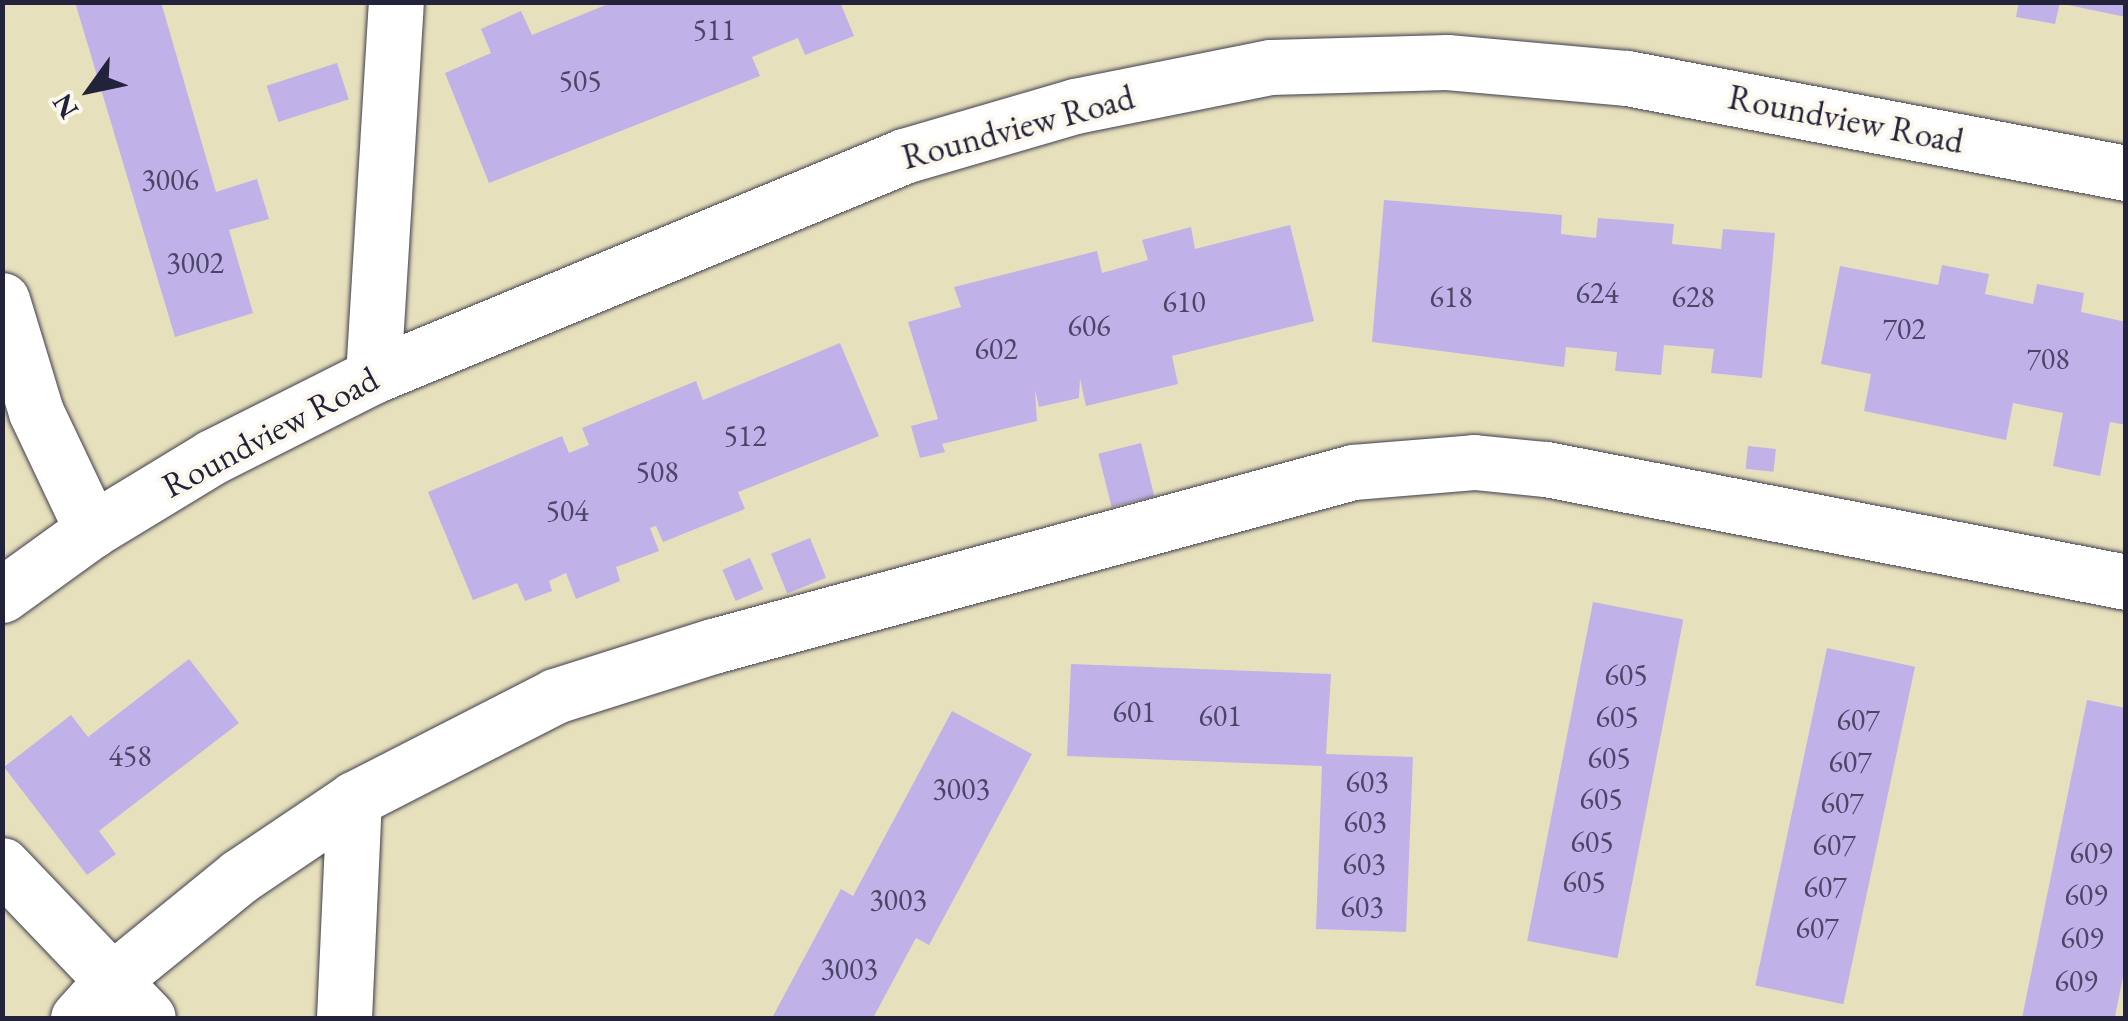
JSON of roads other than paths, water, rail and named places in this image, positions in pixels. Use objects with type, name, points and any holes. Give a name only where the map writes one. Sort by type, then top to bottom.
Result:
[{"type":"street","points":[[373,376],[396,2]]},
{"type":"street","name":"Roundview Road","points":[[2,595],[92,530],[212,457],[373,376],[904,156],[1075,106],[1270,67],[1447,62],[1627,78],[2126,173]]},
{"type":"street","points":[[2,300],[36,412],[92,530]]},
{"type":"street","points":[[2,866],[112,1006],[240,876],[354,799],[555,696],[714,646],[1334,477],[1410,464],[1546,469],[2126,582]]},
{"type":"street","points":[[344,1018],[354,799]]}]
